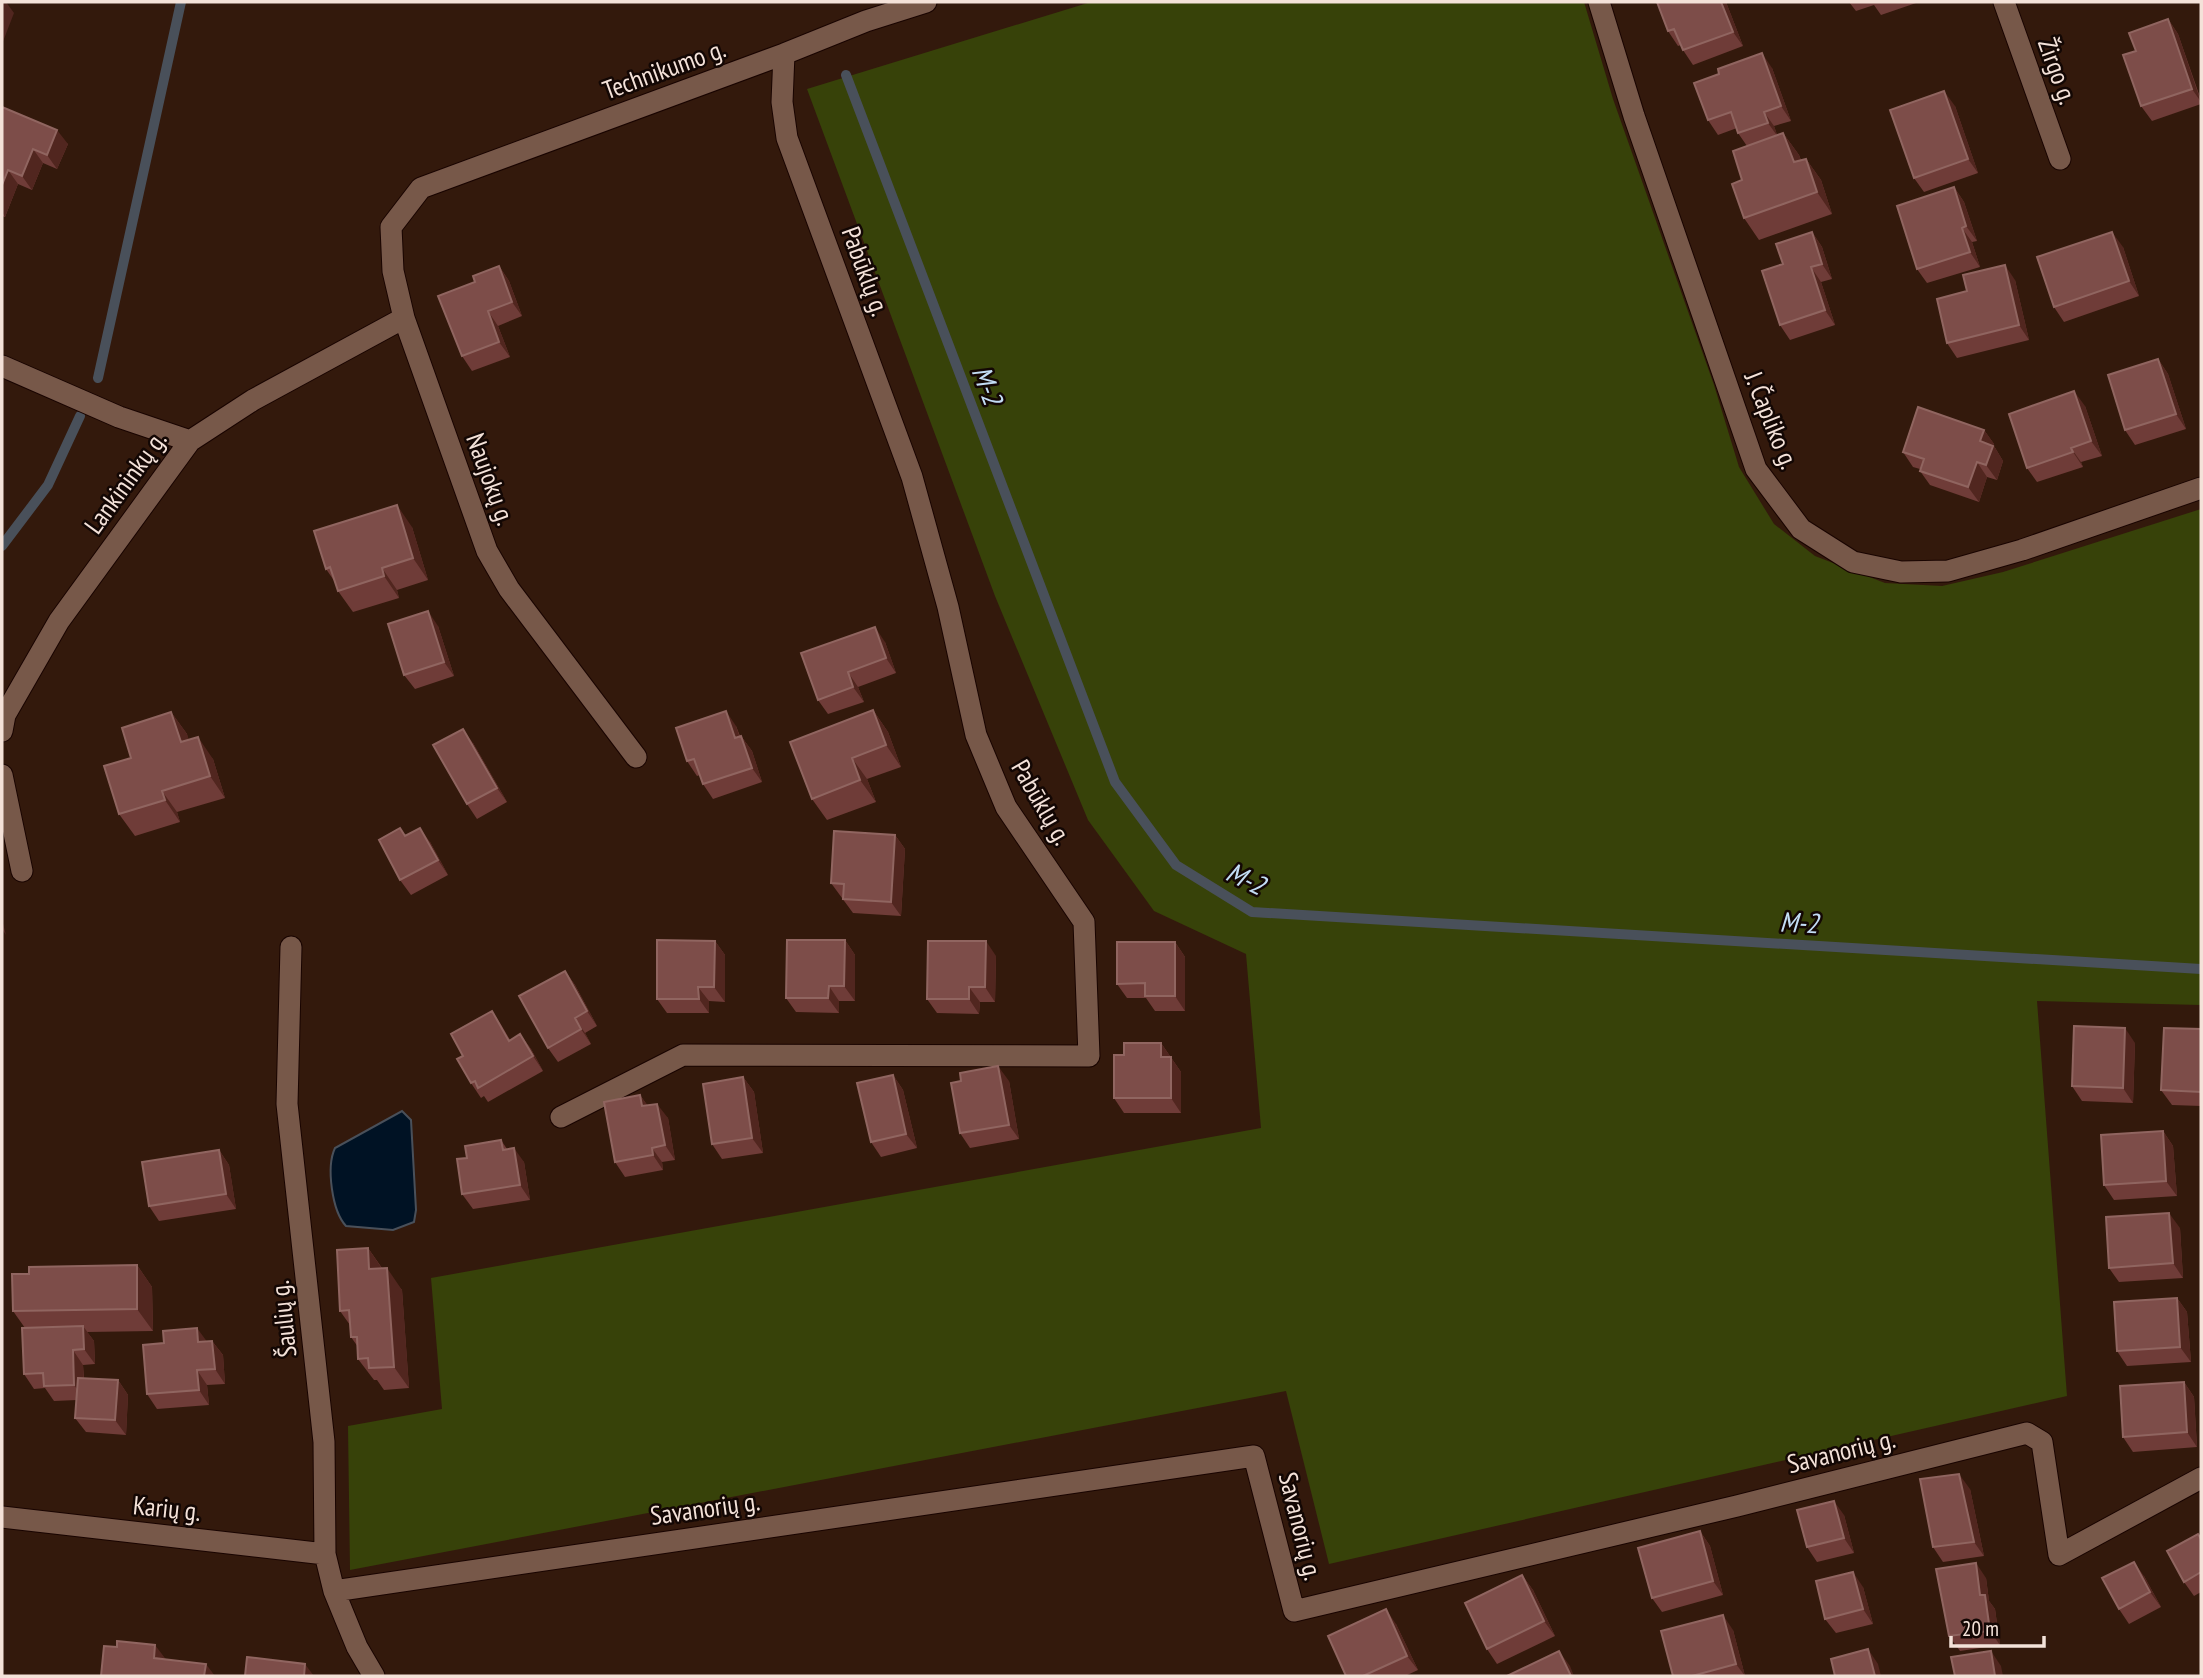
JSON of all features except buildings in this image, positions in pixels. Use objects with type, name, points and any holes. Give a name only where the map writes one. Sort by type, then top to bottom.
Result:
[{"type":"street","name":"Technikumo g.","points":[[421,188],[784,54],[863,11],[926,2]]},
{"type":"street","name":"J. Čapliko g.","points":[[1599,2],[1634,116],[1756,469],[1801,529],[1853,562],[1901,572],[1948,571],[2022,550],[2201,488]]},
{"type":"street","name":"Žirgo g.","points":[[2004,2],[2060,159]]},
{"type":"street","name":"Pabūklų g.","points":[[561,1117],[683,1055],[1089,1056],[1084,922],[1006,807],[976,735],[948,607],[912,477],[787,138],[782,102],[784,54]]},
{"type":"street","name":"Naujokų g.","points":[[421,188],[391,227],[394,271],[404,318],[486,551],[509,589],[636,757]]},
{"type":"street","name":"Lankininkų g.","points":[[2,731],[5,715],[59,621],[190,441],[253,400],[404,318]]},
{"type":"street","points":[[2,366],[119,417],[190,441]]},
{"type":"street","points":[[2,775],[22,871]]},
{"type":"street","name":"Šaulių g.","points":[[291,947],[287,1104],[324,1442],[325,1554],[334,1591],[357,1647],[374,1676]]},
{"type":"street","name":"Savanorių g.","points":[[334,1591],[1254,1456],[1294,1611],[1737,1506],[2027,1433],[2042,1442],[2059,1555],[2201,1478]]},
{"type":"street","name":"Karių g.","points":[[2,1517],[325,1554]]},
{"type":"green space","points":[[1091,2],[1584,2],[1613,99],[1714,385],[1739,467],[1774,524],[1815,556],[1885,583],[1942,586],[2003,572],[2201,509],[2201,1005],[2037,1001],[2067,1396],[1329,1564],[1286,1391],[350,1570],[348,1426],[442,1409],[431,1278],[1261,1128],[1246,954],[1154,911],[1088,820],[995,596],[807,89]]},
{"type":"water","points":[[402,1111],[411,1120],[416,1210],[414,1222],[393,1230],[346,1226],[337,1210],[332,1188],[331,1166],[335,1148]]},
{"type":"waterway","points":[[98,378],[181,2]]},
{"type":"waterway","name":"M-2","points":[[846,75],[1115,782],[1176,865],[1252,912],[2201,969]]},
{"type":"waterway","points":[[2,546],[48,485],[80,416]]}]
